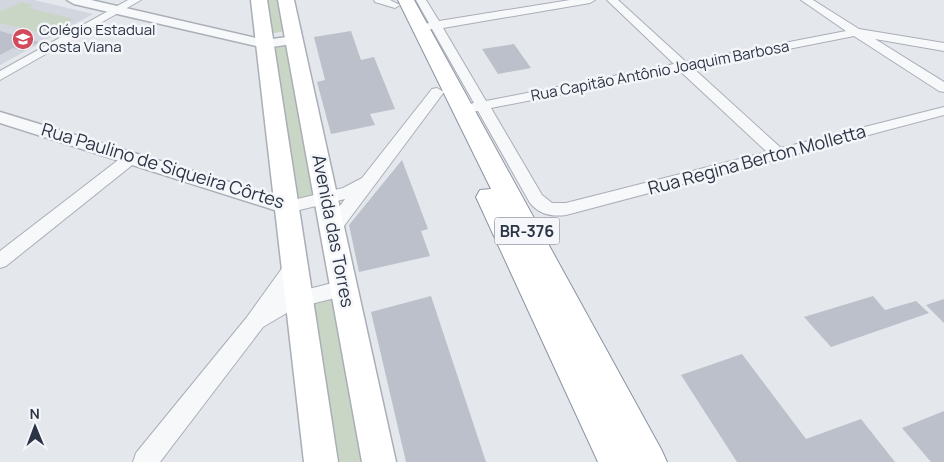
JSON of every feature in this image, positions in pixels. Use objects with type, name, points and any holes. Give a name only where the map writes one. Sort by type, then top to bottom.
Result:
[{"type":"highway","name":"BR-376","points":[[399,1],[428,26],[472,108],[648,462]]},
{"type":"highway","name":"BR-376","points":[[399,1],[437,92],[618,462]]},
{"type":"main road","points":[[259,0],[321,462]]},
{"type":"main road","name":"Avenida das Torres","points":[[286,0],[379,462]]},
{"type":"street","points":[[74,0],[265,44],[294,40]]},
{"type":"street","points":[[0,76],[136,0]]},
{"type":"street","points":[[428,26],[590,0]]},
{"type":"street","points":[[612,0],[778,154]]},
{"type":"street","points":[[806,0],[944,88]]},
{"type":"street","points":[[857,32],[944,47]]},
{"type":"street","name":"Rua Capitão Antônio Joaquim Barbosa","points":[[472,108],[857,32]]},
{"type":"street","points":[[332,229],[437,92]]},
{"type":"street","name":"Rua Regina Berton Molletta","points":[[472,108],[536,199],[549,209],[561,210],[944,111]]},
{"type":"street","name":"Rua Paulino de Siqueira Côrtes","points":[[0,117],[287,206],[348,193],[372,176]]},
{"type":"street","points":[[0,261],[131,158]]},
{"type":"street","points":[[253,196],[261,195],[276,188],[283,177]]},
{"type":"street","points":[[145,462],[254,324],[295,265]]},
{"type":"street","points":[[254,324],[276,308],[299,298],[344,288]]},
{"type":"shaded area","name":"Colégio Estadual Costa Viana","points":[[0,0],[34,0],[93,14],[0,65]]},
{"type":"green space","points":[[264,0],[280,0],[286,31],[269,34]]},
{"type":"green space","points":[[21,2],[33,5],[19,13],[28,8],[74,19],[46,34],[0,23],[0,12]]},
{"type":"green space","points":[[288,46],[315,195],[296,198],[270,49]]},
{"type":"green space","points":[[333,297],[365,462],[333,462],[310,303]]},
{"type":"building","points":[[0,31],[39,42],[22,51],[13,48],[0,55]]},
{"type":"building","points":[[351,31],[361,60],[374,57],[395,109],[370,114],[375,125],[331,134],[317,82],[325,80],[314,37]]},
{"type":"building","points":[[514,44],[531,68],[498,74],[482,49]]},
{"type":"building","points":[[402,160],[428,229],[421,231],[430,256],[359,272],[349,225]]},
{"type":"building","points":[[431,296],[486,462],[406,462],[371,312]]},
{"type":"building","points":[[873,296],[885,310],[916,301],[929,313],[831,347],[804,317]]},
{"type":"building","points":[[944,299],[944,323],[926,305]]},
{"type":"building","points":[[742,354],[806,439],[861,419],[895,462],[737,462],[681,375]]},
{"type":"building","points":[[944,411],[944,462],[931,462],[902,428]]},
{"type":"place","name":"Colégio Estadual Costa Viana","points":[[23,39]]}]
